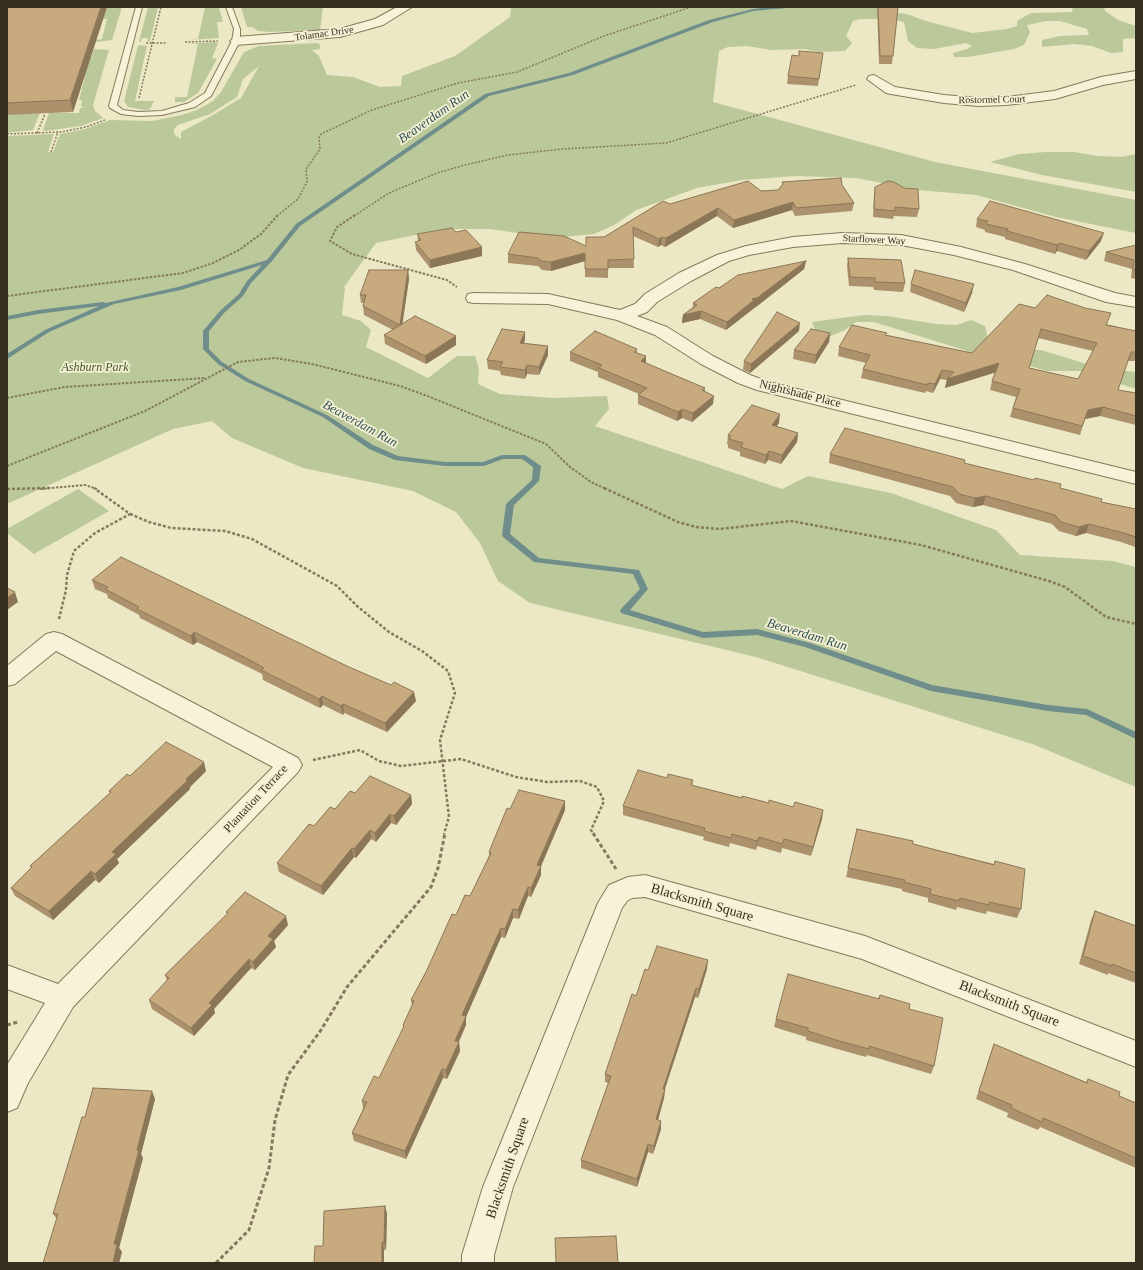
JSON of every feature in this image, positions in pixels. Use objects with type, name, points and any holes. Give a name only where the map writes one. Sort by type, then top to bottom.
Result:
[{"type":"street","name":"Tolamac Drive","points":[[236,42],[340,33],[379,22],[406,7]]},
{"type":"street","name":"Rostormel Court","points":[[874,79],[891,90],[944,99],[979,102],[1013,101],[1055,95],[1100,81],[1136,75]]},
{"type":"street","name":"Starflower Way","points":[[622,316],[641,308],[652,298],[685,277],[723,258],[746,251],[793,242],[842,238],[901,240],[955,250],[1019,267],[1112,298],[1136,302]]},
{"type":"street","name":"Nightshade Place","points":[[474,298],[495,297],[548,299],[622,316],[661,331],[707,360],[744,379],[763,386],[1136,478]]},
{"type":"street","points":[[7,678],[54,640]]},
{"type":"street","name":"Plantation Terrace","points":[[7,1098],[16,1076],[63,998],[290,764],[54,640]]},
{"type":"street","name":"Blacksmith Square","points":[[478,1263],[478,1255],[498,1187],[611,903],[618,893],[628,888],[645,886],[865,948],[1136,1054]]},
{"type":"street","points":[[7,977],[63,998]]},
{"type":"lane","points":[[139,7],[113,106],[121,112],[138,114],[162,113],[192,105],[208,94],[236,42],[237,29],[229,7]]},
{"type":"path","points":[[138,101],[161,7]]},
{"type":"path","points":[[7,296],[183,273],[213,264],[239,250],[260,234],[276,217],[298,199],[308,182],[306,169],[320,149],[319,138],[321,134],[372,110],[458,83],[517,72],[604,36],[691,7]]},
{"type":"path","points":[[185,42],[222,40]]},
{"type":"path","points":[[140,44],[166,43]]},
{"type":"path","points":[[474,298],[447,280],[352,254],[330,241],[337,227],[389,193],[437,173],[508,155],[562,149],[666,143],[874,79]]},
{"type":"path","points":[[7,134],[58,132],[86,127],[121,112]]},
{"type":"path","points":[[37,133],[45,114]]},
{"type":"path","points":[[51,152],[58,132]]},
{"type":"path","points":[[7,466],[145,411],[238,362],[276,358],[312,364],[400,386],[546,444],[570,467],[591,482],[678,522],[696,527],[720,529],[791,521],[921,545],[1050,581],[1065,588],[1106,617],[1136,624]]},
{"type":"path","points":[[7,398],[65,386],[208,377]]},
{"type":"path","points":[[7,489],[38,489],[85,485],[98,489],[130,514],[149,522],[170,528],[201,531],[225,531],[252,539],[337,586],[357,606],[389,632],[422,651],[448,671],[455,693],[440,740],[441,762],[449,817],[441,846],[438,868],[431,887],[378,947],[347,987],[321,1030],[288,1075],[275,1120],[269,1168],[249,1230],[216,1263]]},
{"type":"path","points":[[54,640],[66,590],[67,575],[74,551],[96,533],[130,514]]},
{"type":"path","points":[[290,764],[360,750],[379,761],[401,766],[441,762],[461,758],[516,777],[547,782],[580,781],[597,787],[604,801],[591,830],[628,888]]},
{"type":"green space","points":[[106,7],[122,7],[112,40],[96,42],[96,40],[102,39],[107,19],[103,19]]},
{"type":"green space","points":[[148,7],[158,7],[150,41],[147,42],[148,38],[144,38],[141,39],[141,42],[139,41]]},
{"type":"green space","points":[[205,7],[219,7],[223,22],[217,22],[219,38],[188,40],[198,39]]},
{"type":"green space","points":[[241,7],[323,7],[320,30],[258,31],[252,27],[247,27]]},
{"type":"green space","name":"Ashburn Park","points":[[511,7],[875,7],[889,12],[907,14],[926,21],[972,33],[1007,29],[1017,26],[1017,21],[1031,13],[1072,12],[1073,7],[1104,7],[1105,11],[1118,20],[1136,26],[1136,38],[1123,39],[1123,52],[1111,53],[1092,46],[1074,44],[1042,47],[1042,40],[1060,36],[1089,35],[1087,29],[1060,21],[1046,21],[1027,25],[1030,32],[1024,45],[1014,49],[968,57],[954,57],[953,53],[972,46],[966,43],[934,49],[917,48],[908,41],[904,22],[892,19],[860,19],[853,21],[846,36],[852,43],[845,51],[817,52],[804,49],[771,50],[747,46],[728,47],[719,51],[713,102],[935,162],[1136,200],[1136,233],[1056,217],[976,195],[918,190],[856,178],[796,176],[742,180],[697,188],[636,210],[616,224],[594,234],[552,238],[490,229],[445,229],[376,243],[344,287],[342,315],[361,321],[371,330],[366,347],[428,378],[457,356],[475,356],[479,369],[478,384],[500,394],[553,398],[607,396],[609,409],[595,426],[782,489],[808,476],[891,493],[996,530],[1020,555],[1113,561],[1136,567],[1136,787],[1035,745],[756,657],[530,603],[498,581],[480,543],[456,512],[413,491],[303,468],[232,438],[212,421],[173,429],[7,504],[7,136],[54,134],[48,152],[53,152],[60,134],[85,129],[110,120],[152,121],[182,115],[197,110],[213,101],[221,92],[244,52],[259,46],[318,43],[320,45],[320,49],[312,50],[319,56],[327,75],[353,77],[380,87],[401,86],[402,76],[455,56],[510,17]],"holes":[[[259,66],[241,98],[181,132],[181,139],[174,134],[174,129],[178,125],[210,114],[237,97],[243,79]]]},
{"type":"green space","points":[[218,43],[212,58],[217,59],[198,93],[184,102],[175,102],[175,97],[187,97],[198,44],[187,44]]},
{"type":"green space","points":[[138,46],[147,46],[135,101],[154,101],[150,109],[145,110],[128,107],[124,101]]},
{"type":"green space","points":[[94,49],[109,50],[93,105],[95,111],[103,118],[81,126],[45,131],[43,130],[49,113],[79,113],[80,108],[84,108],[81,106],[82,100],[79,100],[85,77],[85,74],[82,74],[88,58],[91,58]]},
{"type":"green space","points":[[7,92],[40,113],[33,130],[7,133]]},
{"type":"green space","points":[[1074,152],[1097,156],[1121,157],[1136,154],[1136,192],[1042,175],[990,162],[1019,154]]},
{"type":"green space","points":[[864,315],[887,316],[936,324],[957,325],[971,320],[985,326],[988,338],[1021,350],[1041,350],[1100,368],[1136,372],[1136,389],[1081,371],[1047,371],[1013,361],[990,358],[874,322],[856,322],[845,330],[831,336],[816,332],[812,322]]},
{"type":"green space","points":[[78,489],[109,511],[34,554],[7,533],[7,529]]},
{"type":"building","points":[[7,7],[101,7],[70,100],[7,103]]},
{"type":"building","points":[[878,7],[898,7],[893,56],[880,56]]},
{"type":"building","points":[[799,51],[823,53],[819,79],[788,76],[792,55],[799,56]]},
{"type":"building","points":[[841,178],[842,185],[854,203],[796,208],[793,202],[734,220],[718,208],[666,238],[662,237],[659,239],[633,227],[634,259],[608,260],[608,269],[585,269],[585,253],[551,262],[541,261],[538,258],[508,254],[519,232],[564,236],[586,246],[586,237],[604,237],[663,201],[670,204],[748,181],[761,191],[778,190],[783,184],[782,182]]},
{"type":"building","points":[[888,181],[894,182],[904,188],[918,189],[919,209],[895,207],[895,211],[874,209],[875,187]]},
{"type":"building","points":[[990,201],[1104,233],[1089,251],[1059,243],[1057,245],[1007,231],[1008,229],[986,224],[988,221],[977,219]]},
{"type":"building","points":[[452,228],[456,232],[466,230],[482,247],[430,260],[415,242],[421,240],[417,234]]},
{"type":"building","points":[[1136,245],[1136,270],[1133,269],[1134,260],[1106,252]]},
{"type":"building","points":[[848,258],[901,260],[905,283],[875,282],[875,278],[850,277]]},
{"type":"building","points":[[806,261],[757,298],[752,299],[754,300],[727,322],[701,311],[683,315],[697,305],[693,303],[716,287],[719,288],[738,275]]},
{"type":"building","points":[[369,270],[408,270],[400,325],[363,306],[366,295],[360,295]]},
{"type":"building","points":[[915,270],[974,284],[966,303],[911,284]]},
{"type":"building","points":[[1047,295],[1085,308],[1111,313],[1106,325],[1136,331],[1136,352],[1131,352],[1118,390],[1136,393],[1136,416],[1103,407],[1088,410],[1082,426],[1013,408],[1020,389],[992,381],[999,363],[947,379],[954,372],[942,370],[935,384],[928,383],[927,385],[863,369],[870,355],[839,347],[852,325],[887,333],[885,335],[972,353],[1019,304],[1035,308]],"holes":[[[1041,329],[1097,343],[1078,379],[1029,368]]]},
{"type":"building","points":[[777,312],[800,323],[751,364],[744,361]]},
{"type":"building","points":[[415,316],[456,336],[425,356],[384,335]]},
{"type":"building","points":[[502,329],[525,332],[520,343],[548,346],[539,367],[527,365],[525,370],[500,367],[503,362],[487,360]]},
{"type":"building","points":[[811,329],[830,333],[816,355],[794,350]]},
{"type":"building","points":[[595,331],[637,349],[634,352],[646,356],[641,361],[705,388],[702,390],[714,396],[693,413],[682,409],[678,412],[638,395],[647,388],[599,368],[602,365],[570,352]]},
{"type":"building","points":[[752,405],[780,414],[772,425],[798,433],[782,455],[769,451],[766,455],[741,447],[743,443],[729,439],[731,436],[728,435]]},
{"type":"building","points":[[845,428],[965,460],[964,463],[1034,480],[1035,478],[1061,484],[1060,488],[1102,499],[1101,502],[1136,509],[1136,537],[1089,524],[1079,527],[1061,522],[1055,515],[986,496],[975,498],[959,494],[953,487],[830,454]]},
{"type":"building","points":[[121,557],[349,667],[391,685],[394,682],[414,692],[385,723],[343,704],[341,706],[322,696],[319,699],[261,670],[264,668],[194,632],[191,636],[137,609],[139,607],[105,589],[108,587],[92,580]]},
{"type":"building","points":[[7,588],[15,592],[7,598]]},
{"type":"building","points":[[166,742],[204,762],[186,779],[188,780],[112,852],[116,854],[95,874],[91,871],[49,911],[11,888],[32,867],[30,866],[111,792],[109,791],[127,774],[130,776]]},
{"type":"building","points":[[638,770],[667,778],[668,774],[693,780],[691,785],[742,798],[742,796],[769,803],[769,800],[793,807],[795,802],[823,810],[813,847],[784,839],[782,844],[759,837],[757,841],[732,834],[731,838],[704,831],[705,828],[623,806]]},
{"type":"building","points":[[370,776],[411,795],[394,816],[390,814],[375,833],[370,830],[354,849],[352,848],[321,886],[277,863],[309,824],[314,826],[330,807],[335,809],[350,791],[355,793]]},
{"type":"building","points":[[519,790],[565,801],[537,865],[541,866],[531,888],[528,887],[518,910],[513,909],[505,929],[501,928],[462,1015],[466,1016],[455,1041],[459,1042],[446,1070],[442,1069],[405,1151],[352,1133],[367,1102],[362,1101],[374,1076],[379,1078],[404,1026],[403,1025],[414,1001],[411,1000],[426,972],[452,914],[456,915],[465,895],[470,896],[491,853],[489,852],[507,808],[510,809]]},
{"type":"building","points":[[857,829],[913,841],[913,844],[994,865],[995,861],[1025,869],[1021,909],[989,902],[989,905],[960,898],[959,901],[930,894],[931,889],[904,882],[905,880],[848,868]]},
{"type":"building","points":[[245,892],[286,916],[268,936],[273,939],[253,962],[249,959],[209,1003],[212,1005],[191,1028],[149,1000],[169,978],[165,975],[228,913],[226,912]]},
{"type":"building","points":[[1095,911],[1136,926],[1136,973],[1112,964],[1112,966],[1083,956]]},
{"type":"building","points":[[657,946],[708,960],[699,989],[696,988],[663,1089],[665,1089],[656,1119],[661,1121],[654,1146],[648,1144],[637,1179],[581,1160],[611,1076],[605,1074],[632,994],[636,996],[645,969],[648,970]]},
{"type":"building","points":[[788,974],[879,999],[880,995],[910,1004],[909,1009],[943,1018],[934,1066],[869,1046],[869,1049],[839,1041],[808,1031],[808,1028],[776,1019]]},
{"type":"building","points":[[994,1044],[1087,1083],[1088,1079],[1120,1092],[1119,1096],[1136,1103],[1136,1158],[1043,1118],[1042,1122],[1011,1108],[1012,1105],[979,1091]]},
{"type":"building","points":[[93,1088],[152,1091],[137,1150],[139,1150],[114,1244],[117,1244],[113,1263],[43,1263],[58,1214],[53,1214],[82,1117],[85,1117]]},
{"type":"building","points":[[385,1206],[382,1263],[314,1263],[315,1246],[323,1246],[324,1211]]},
{"type":"building","points":[[616,1236],[618,1263],[556,1263],[555,1238]]},
{"type":"waterway","name":"Beaverdam Run","points":[[787,7],[753,10],[711,21],[571,74],[487,95],[298,225],[270,260],[249,282],[241,295],[222,312],[206,331],[206,349],[220,363],[247,380],[325,416],[371,447],[397,458],[445,464],[484,464],[502,457],[523,457],[537,466],[535,481],[510,504],[506,535],[537,560],[636,572],[644,589],[624,611],[703,635],[757,632],[807,645],[931,688],[1048,708],[1087,712],[1136,736]]},
{"type":"waterway","points":[[7,357],[47,331],[112,303],[179,289],[269,261]]},
{"type":"waterway","points":[[7,318],[38,312],[103,304]]}]
